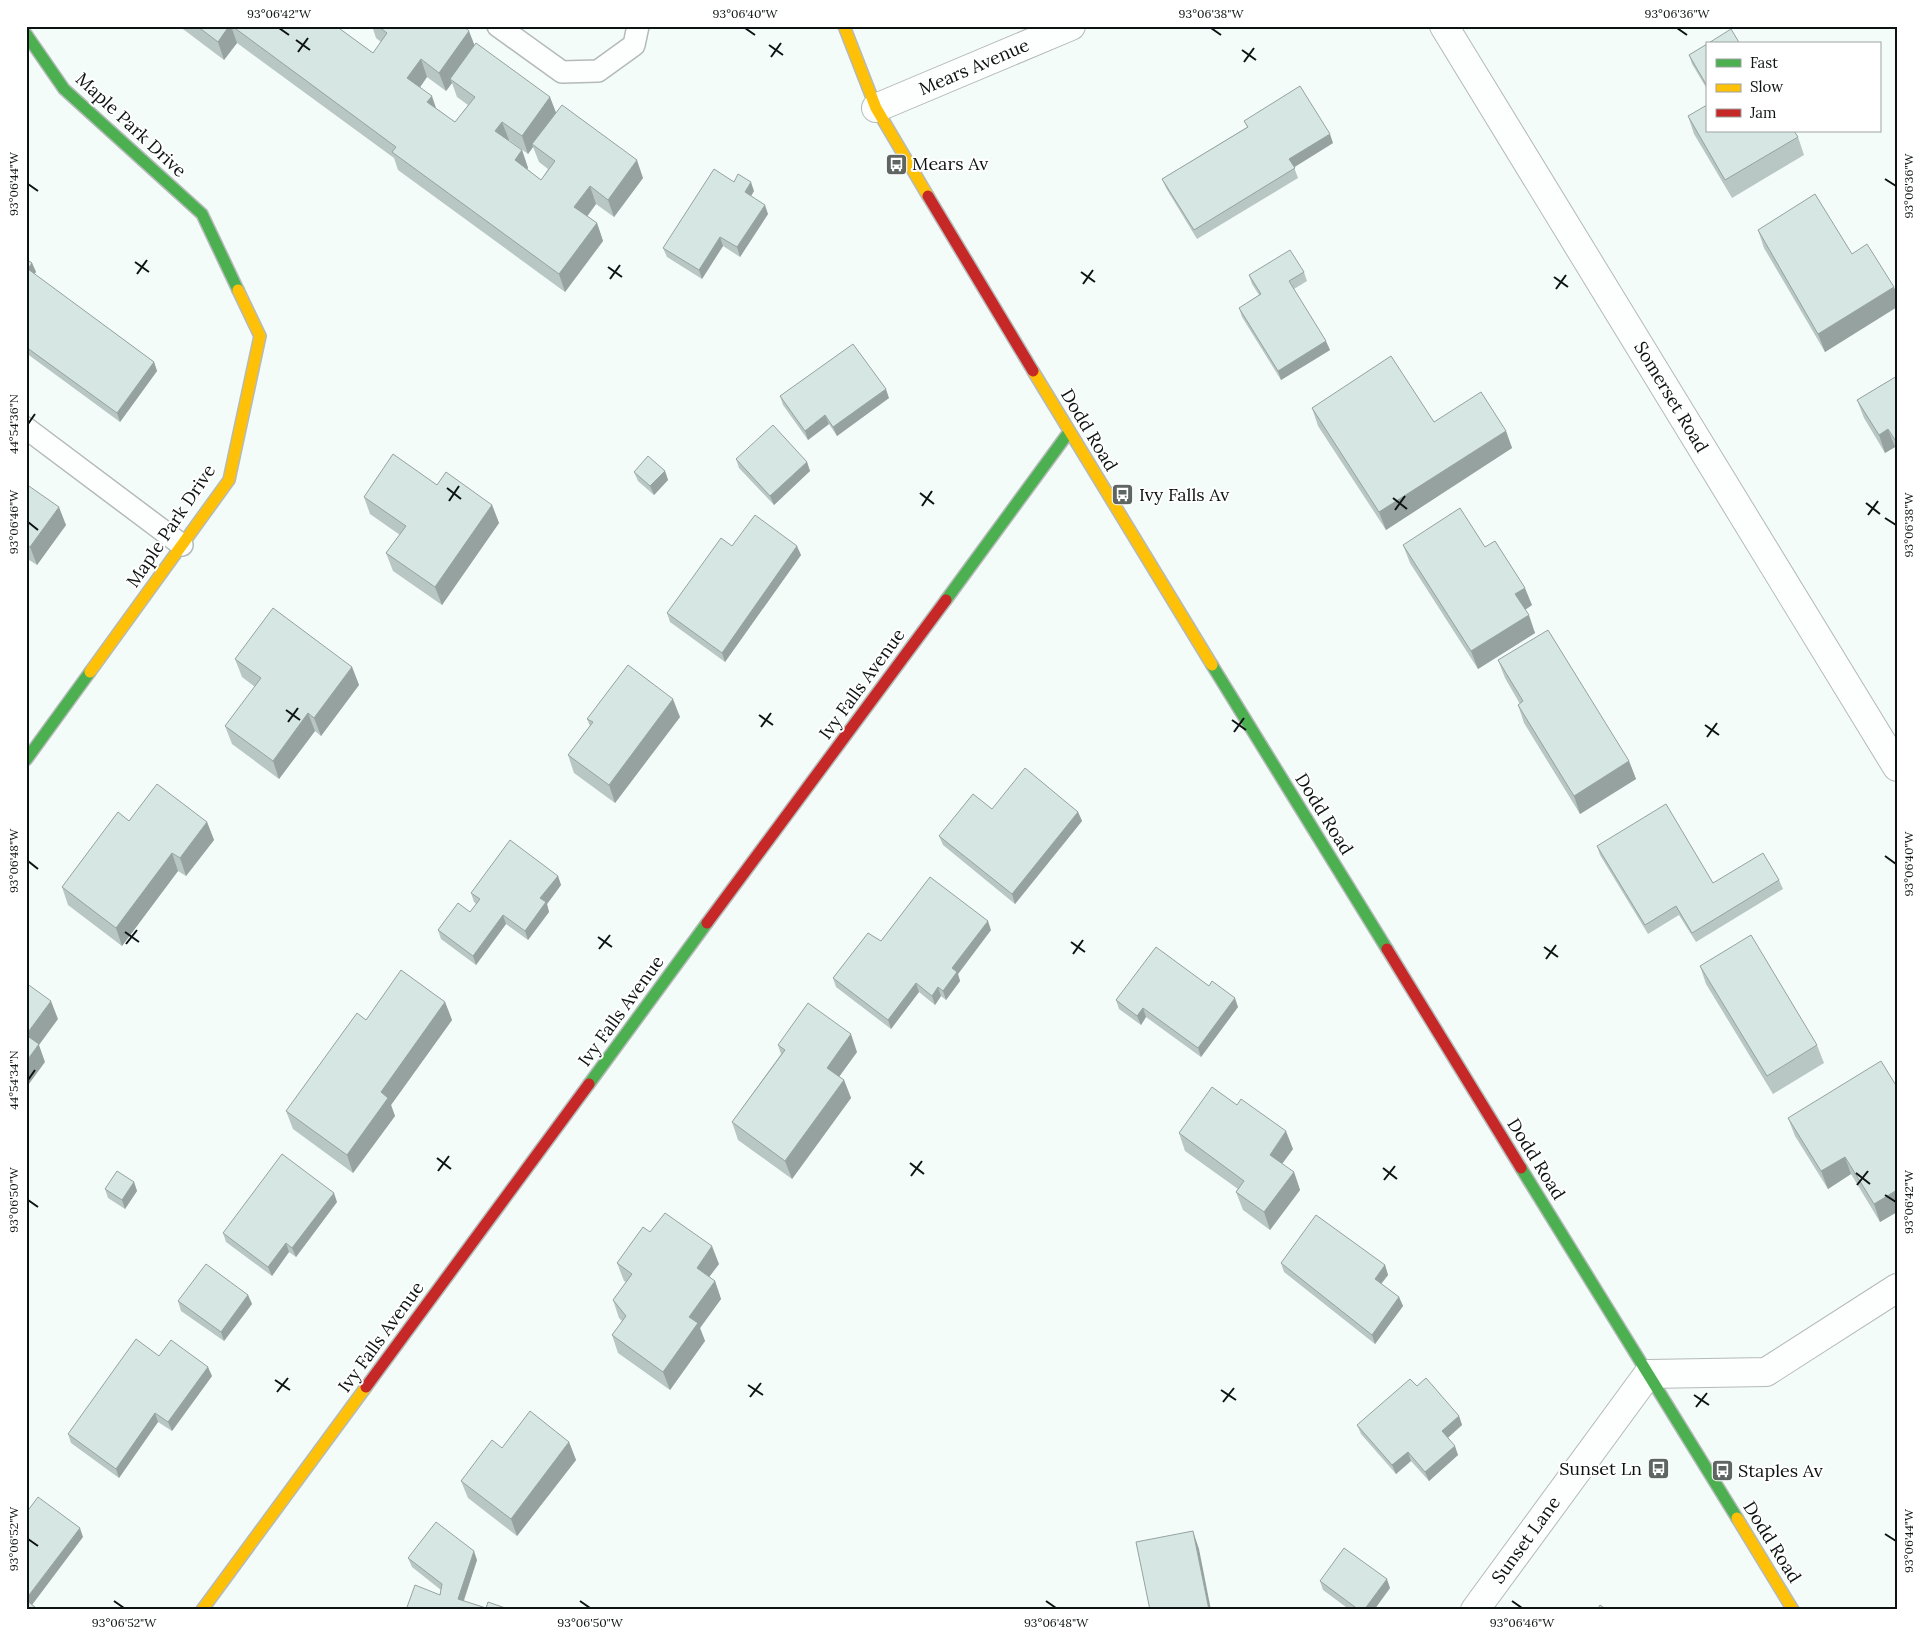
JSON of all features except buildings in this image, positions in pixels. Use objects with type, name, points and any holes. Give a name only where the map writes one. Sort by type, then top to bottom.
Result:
[{"type":"street","name":"Dodd Road","points":[[844,26],[876,108],[1069,432],[1793,1610]]},
{"type":"street","name":"Mears Avenue","points":[[876,108],[1071,26]]},
{"type":"street","name":"Somerset Road","points":[[1444,26],[1897,767]]},
{"type":"street","name":"Maple Park Drive","points":[[26,34],[64,89],[202,214],[260,336],[229,480],[26,760]]},
{"type":"street","name":"Ivy Falls Avenue","points":[[202,1610],[1069,432]]},
{"type":"street","points":[[1648,1374],[1766,1372],[1897,1288]]},
{"type":"street","name":"Sunset Lane","points":[[1475,1610],[1648,1374]]},
{"type":"lane","points":[[498,26],[562,72],[598,70],[634,45],[638,26]]},
{"type":"lane","points":[[26,428],[182,545]]},
{"type":"traffic: fast","points":[[26,34],[64,89],[202,214],[238,290]]},
{"type":"traffic: fast","points":[[946,600],[1069,432]]},
{"type":"traffic: fast","points":[[1212,665],[1387,949]]},
{"type":"traffic: fast","points":[[26,760],[90,672]]},
{"type":"traffic: fast","points":[[589,1084],[707,923]]},
{"type":"traffic: fast","points":[[1521,1168],[1737,1518]]},
{"type":"traffic: slow","points":[[844,26],[876,108],[928,196]]},
{"type":"traffic: slow","points":[[90,672],[229,480],[260,336],[238,290]]},
{"type":"traffic: slow","points":[[1033,371],[1212,665]]},
{"type":"traffic: slow","points":[[202,1610],[366,1387]]},
{"type":"traffic: slow","points":[[1737,1518],[1793,1610]]},
{"type":"traffic: jam","points":[[928,196],[1033,371]]},
{"type":"traffic: jam","points":[[707,923],[946,600]]},
{"type":"traffic: jam","points":[[1387,949],[1521,1168]]},
{"type":"traffic: jam","points":[[366,1387],[589,1084]]},
{"type":"place","name":"Mears Av","points":[[896,164]]},
{"type":"place","name":"Ivy Falls Av","points":[[1123,495]]},
{"type":"place","name":"Sunset Ln","points":[[1658,1469]]},
{"type":"place","name":"Staples Av","points":[[1722,1471]]}]
